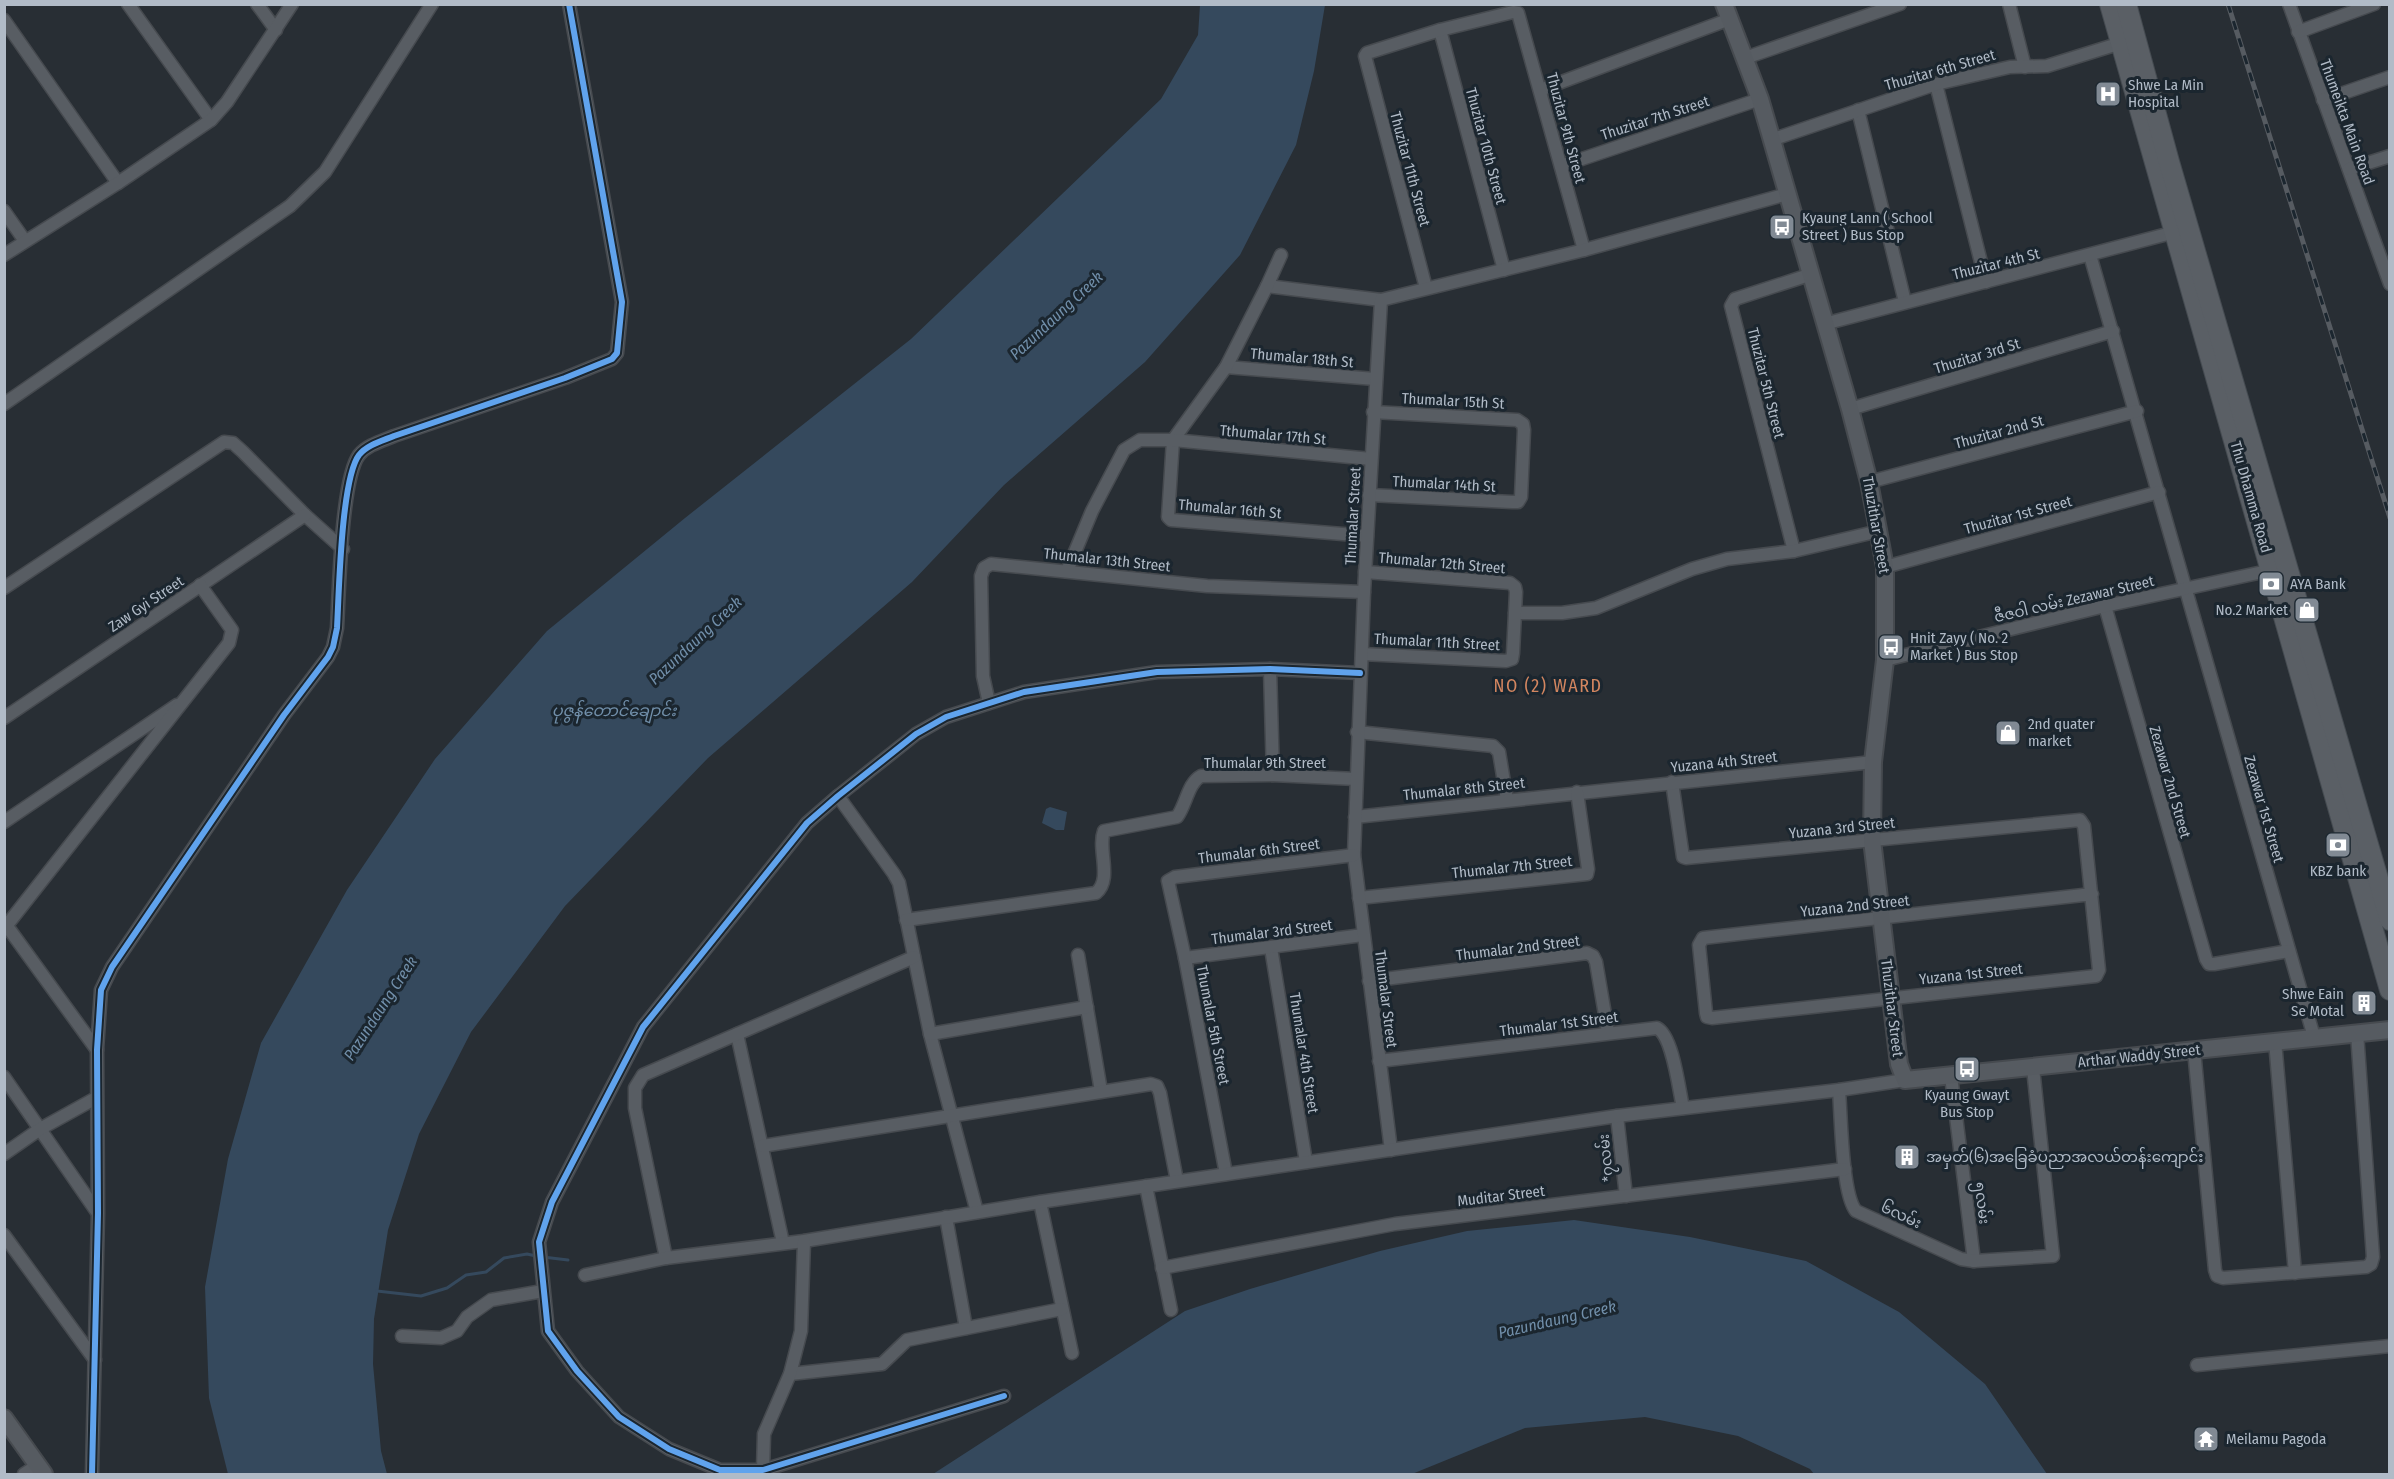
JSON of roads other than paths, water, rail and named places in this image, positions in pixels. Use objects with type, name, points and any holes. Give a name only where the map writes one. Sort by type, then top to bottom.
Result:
[{"type":"main road","name":"Thu Dhamma Road","points":[[2110,4],[2121,43],[2145,101],[2390,920]]},
{"type":"main road","name":"Thu Dhamma Road","points":[[2126,4],[2145,101],[2175,232],[2390,990]]},
{"type":"main road","name":"Thuzithar Street","points":[[1727,12],[1760,99],[1809,275],[1850,410],[1869,482],[1886,567],[1885,660],[1873,762],[1872,840],[1890,998],[1902,1072]]},
{"type":"main road","name":"Arthar Waddy Street","points":[[1902,1072],[1951,1077],[2390,1030]]},
{"type":"main road","points":[[4,1418],[35,1471]]},
{"type":"street","points":[[128,4],[211,120]]},
{"type":"street","points":[[257,4],[276,30]]},
{"type":"street","points":[[4,255],[118,183],[211,120],[227,102],[292,4]]},
{"type":"street","points":[[4,404],[290,206],[325,172],[432,4]]},
{"type":"street","points":[[92,1474],[98,1213],[96,1098],[101,990],[112,967],[333,647],[337,628],[347,489],[354,462],[360,453],[371,445],[394,436],[565,378],[612,359],[617,353],[622,322],[617,265],[569,4]]},
{"type":"street","points":[[1745,58],[1900,4]]},
{"type":"street","points":[[2009,4],[2025,66]]},
{"type":"street","name":"Thumeikta Main Road","points":[[2289,4],[2390,284]]},
{"type":"street","points":[[2298,32],[2374,4]]},
{"type":"street","name":"Thuzitar 9th Street","points":[[1440,30],[1513,12],[1518,13],[1584,250]]},
{"type":"street","points":[[1540,90],[1727,12]]},
{"type":"street","points":[[4,20],[118,183]]},
{"type":"street","name":"Thuzitar 11th Street","points":[[1426,288],[1365,57],[1368,53],[1440,30]]},
{"type":"street","name":"Thuzitar 10th Street","points":[[1440,30],[1504,270]]},
{"type":"street","name":"Thuzitar 6th Street","points":[[1771,140],[1936,84],[1998,69],[2047,66],[2121,43]]},
{"type":"street","points":[[2323,100],[2390,77]]},
{"type":"street","points":[[1936,84],[1986,282]]},
{"type":"street","name":"Thuzitar 7th Street","points":[[1561,166],[1760,99]]},
{"type":"street","points":[[1858,110],[1905,302]]},
{"type":"street","points":[[2349,169],[2390,156]]},
{"type":"street","points":[[1267,286],[1381,300],[1584,250],[1786,194]]},
{"type":"street","points":[[4,211],[25,241]]},
{"type":"street","name":"Thuzitar 4th St","points":[[1824,324],[2175,232]]},
{"type":"street","points":[[1173,440],[1226,367],[1281,255]]},
{"type":"street","name":"Zezawar 1st Street","points":[[2090,255],[2137,411],[2185,588],[2314,1037]]},
{"type":"street","name":"Thuzitar 5th Street","points":[[1794,551],[1731,306],[1735,299],[1809,275]]},
{"type":"street","name":"Thumalar Street","points":[[1381,300],[1357,732],[1354,855],[1391,1150]]},
{"type":"street","name":"Thuzitar 3rd St","points":[[1850,410],[2113,331]]},
{"type":"street","name":"Thumalar 18th St","points":[[1226,367],[1375,379]]},
{"type":"street","name":"Thuzitar 2nd St","points":[[1869,482],[2137,411]]},
{"type":"street","name":"Thumalar 15th St","points":[[1373,412],[1517,420],[1522,424],[1524,430],[1521,497],[1518,502]]},
{"type":"street","name":"Tthumalar 17th St","points":[[1067,571],[1092,511],[1124,450],[1140,440],[1173,440],[1371,459]]},
{"type":"street","name":"Thumalar 16th St","points":[[1173,440],[1168,517],[1170,520],[1367,536]]},
{"type":"street","points":[[4,588],[224,442],[233,443],[304,515],[343,549]]},
{"type":"street","name":"Thuzitar 1st Street","points":[[1886,567],[2159,492]]},
{"type":"street","name":"Thumalar 14th St","points":[[1369,495],[1518,502]]},
{"type":"street","name":"Zaw Gyi Street","points":[[4,718],[304,515]]},
{"type":"street","points":[[1515,613],[1562,613],[1596,608],[1727,559],[1794,551],[1879,531]]},
{"type":"street","name":"Thumalar 13th Street","points":[[989,703],[983,676],[981,576],[984,568],[991,564],[1207,586],[1364,592]]},
{"type":"street","name":"ဇီဇဝါ လမ်း Zezawar Street","points":[[1885,660],[2105,606],[2272,570]]},
{"type":"street","name":"Thumalar 12th Street","points":[[1365,572],[1510,583],[1515,587],[1512,659]]},
{"type":"street","points":[[97,1050],[6,924],[187,698],[232,636],[232,630],[200,585]]},
{"type":"street","name":"Zezawar 2nd Street","points":[[2105,606],[2206,959],[2209,964],[2289,951]]},
{"type":"street","name":"Thumalar 11th Street","points":[[1362,654],[1506,661],[1512,659]]},
{"type":"street","points":[[1270,669],[1274,775]]},
{"type":"street","points":[[1004,1396],[764,1470],[720,1470],[669,1449],[619,1417],[577,1371],[548,1331],[539,1242],[552,1202],[643,1027],[807,823],[916,734],[946,717],[1024,692],[1157,672],[1270,669],[1360,674]]},
{"type":"street","points":[[4,822],[187,698]]},
{"type":"street","points":[[1357,732],[1493,746],[1499,752],[1507,800]]},
{"type":"street","name":"Yuzana 4th Street","points":[[1577,792],[1873,762]]},
{"type":"street","name":"Thumalar 9th Street","points":[[906,920],[1096,893],[1101,888],[1104,879],[1101,839],[1104,831],[1177,817],[1195,779],[1201,776],[1274,775],[1356,779]]},
{"type":"street","name":"Yuzana 3rd Street","points":[[1672,782],[1684,858],[2080,820],[2084,826],[2092,894]]},
{"type":"street","name":"Thumalar 8th Street","points":[[1354,817],[1577,792]]},
{"type":"street","name":"Thumalar 7th Street","points":[[1359,898],[1587,874],[1577,792]]},
{"type":"street","points":[[838,796],[899,884],[930,1034],[977,1212]]},
{"type":"street","name":"Thumalar 6th Street","points":[[1168,881],[1174,877],[1354,855]]},
{"type":"street","name":"Thumalar 5th Street","points":[[1168,881],[1226,1174]]},
{"type":"street","name":"Yuzana 2nd Street","points":[[1707,1017],[1699,945],[1703,938],[2092,894]]},
{"type":"street","name":"Yuzana 1st Street","points":[[1707,1017],[2096,976],[2099,970],[2092,894]]},
{"type":"street","name":"Thumalar 3rd Street","points":[[1185,958],[1363,935]]},
{"type":"street","name":"Thumalar 4th Street","points":[[1271,948],[1306,1162]]},
{"type":"street","name":"Thumalar 2nd Street","points":[[1369,981],[1587,954],[1593,956],[1596,962],[1608,1032]]},
{"type":"street","points":[[1078,955],[1101,1090]]},
{"type":"street","points":[[666,1258],[635,1108],[635,1088],[643,1075],[914,957]]},
{"type":"street","points":[[930,1034],[1087,1006]]},
{"type":"street","name":"Thumalar 1st Street","points":[[1379,1061],[1608,1032],[1657,1028],[1662,1030],[1668,1041],[1683,1108]]},
{"type":"street","points":[[2194,1050],[2217,1276],[2223,1278],[2366,1267],[2371,1264],[2372,1245],[2356,1033]]},
{"type":"street","points":[[737,1034],[783,1243]]},
{"type":"street","points":[[2275,1041],[2295,1273]]},
{"type":"street","name":"၆လမ်း","points":[[1839,1090],[1845,1169],[1852,1207],[1856,1211],[1961,1259],[1974,1261],[2054,1256],[2033,1068]]},
{"type":"street","points":[[585,1275],[666,1258],[804,1241],[1040,1202],[1617,1116],[1839,1090],[1902,1072]]},
{"type":"street","points":[[4,1077],[98,1213]]},
{"type":"street","name":"၅လမ်း","points":[[1951,1077],[1974,1261]]},
{"type":"street","points":[[762,1146],[1101,1090],[1151,1084],[1157,1086],[1178,1181]]},
{"type":"street","points":[[4,1154],[40,1129],[96,1098]]},
{"type":"street","name":"*၇လမ်း","points":[[1617,1116],[1626,1196]]},
{"type":"street","name":"Muditar Street","points":[[1162,1268],[1395,1224],[1845,1169]]},
{"type":"street","points":[[1146,1186],[1171,1310]]},
{"type":"street","points":[[1040,1202],[1071,1353]]},
{"type":"street","points":[[946,1217],[966,1328]]},
{"type":"street","points":[[4,1235],[95,1360]]},
{"type":"street","points":[[764,1470],[764,1434],[790,1374],[801,1331],[804,1241]]},
{"type":"street","points":[[402,1336],[441,1338],[457,1331],[467,1317],[491,1299],[543,1291]]},
{"type":"street","points":[[790,1374],[882,1364],[907,1340],[1062,1309]]},
{"type":"street","points":[[2197,1365],[2390,1346]]},
{"type":"water","name":"ပုဇွန်တောင်ချောင်း","points":[[1200,5],[1325,5],[1314,71],[1296,145],[1240,255],[1145,362],[1004,485],[912,582],[708,758],[565,906],[471,1032],[419,1134],[388,1230],[374,1319],[373,1364],[381,1451],[387,1474],[228,1474],[209,1398],[205,1287],[228,1159],[261,1043],[347,890],[435,759],[547,631],[911,339],[1161,99],[1198,35]]},
{"type":"water","points":[[1050,807],[1067,812],[1064,830],[1056,830],[1042,823],[1046,809]]},
{"type":"water","name":"Pazundaung Creek","points":[[1574,1220],[1690,1237],[1806,1261],[1899,1312],[1985,1384],[2047,1474],[1814,1474],[1810,1469],[1738,1436],[1645,1417],[1525,1428],[1412,1474],[933,1474],[1185,1311],[1250,1289],[1380,1251],[1467,1231]]},
{"type":"waterway","points":[[377,1291],[421,1296],[447,1288],[466,1275],[486,1272],[504,1258],[527,1254],[536,1256]]},
{"type":"waterway","points":[[543,1257],[568,1260]]},
{"type":"railway","points":[[2228,4],[2390,518]]},
{"type":"place","name":"Shwe La Min Hospital","points":[[2108,94]]},
{"type":"place","name":"Kyaung Lann ( School Street ) Bus Stop","points":[[1782,227]]},
{"type":"place","name":"AYA Bank","points":[[2271,584]]},
{"type":"place","name":"No.2 Market","points":[[2307,610]]},
{"type":"place","name":"Hnit Zayy ( No. 2 Market ) Bus Stop","points":[[1891,647]]},
{"type":"place","name":"2nd quater market","points":[[2008,733]]},
{"type":"place","name":"KBZ bank","points":[[2338,845]]},
{"type":"place","name":"Shwe Eain Se Motal","points":[[2364,1003]]},
{"type":"place","name":"Kyaung Gwayt Bus Stop","points":[[1967,1069]]},
{"type":"place","name":"အမှတ်(၆)အခြေခံပညာအလယ်တန်းကျောင်း","points":[[1907,1157]]},
{"type":"place","name":"Meilamu Pagoda","points":[[2206,1439]]},
{"type":"district","name":"NO (2) WARD","points":[[1548,686]]}]
